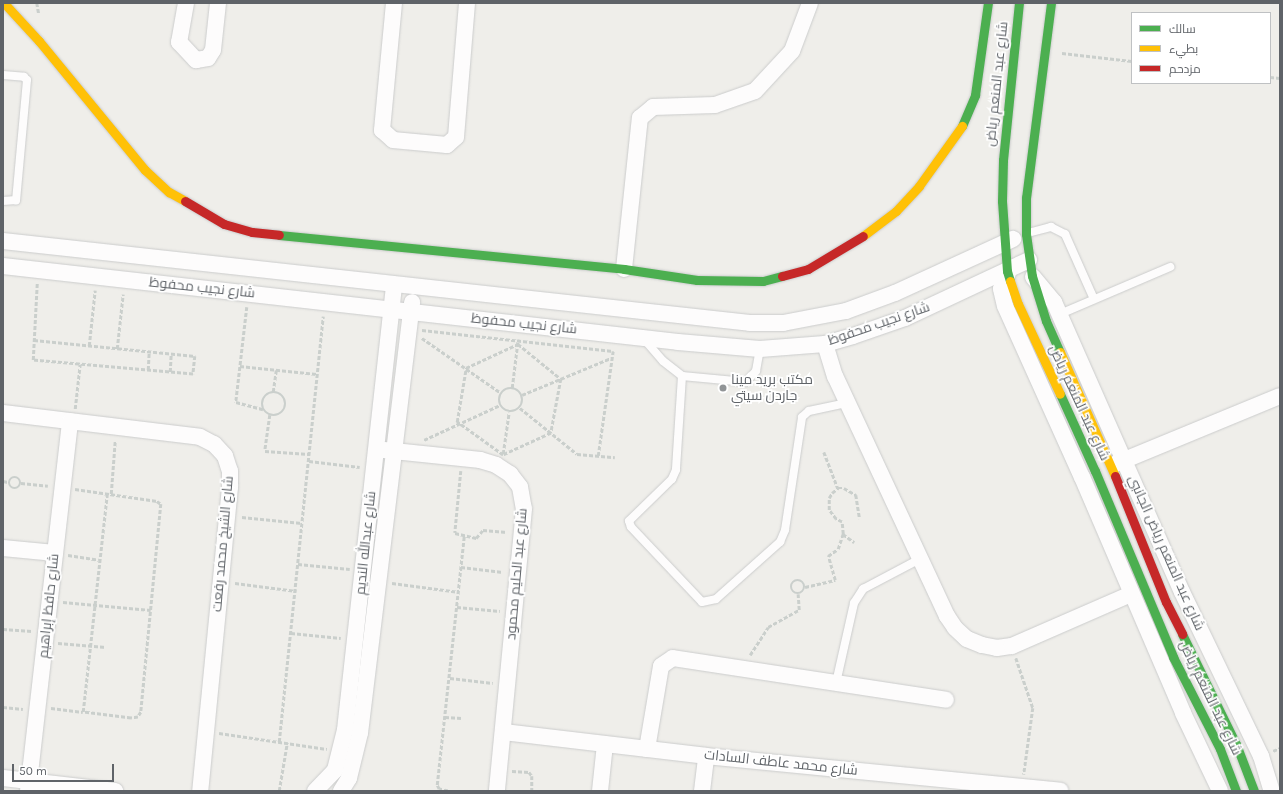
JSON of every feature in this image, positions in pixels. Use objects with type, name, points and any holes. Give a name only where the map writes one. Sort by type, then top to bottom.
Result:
[{"type":"street","points":[[186,3],[179,42],[196,60],[208,58],[213,50],[218,3]]},
{"type":"street","points":[[394,3],[382,130],[393,140],[446,145],[456,137],[467,3]]},
{"type":"street","points":[[624,269],[640,118],[653,107],[715,105],[755,91],[792,51],[810,3]]},
{"type":"street","points":[[5,4],[39,41],[145,170],[169,192],[224,224],[252,232],[624,269],[697,280],[763,281],[808,269],[852,244],[896,211],[944,154],[967,120],[975,95],[988,3]]},
{"type":"street","name":"شارع عبد المنعم رياض","points":[[1019,3],[1003,160],[1003,244],[1007,272],[1020,310],[1095,471],[1173,657],[1220,749],[1236,791]]},
{"type":"street","name":"شارع عبد المنعم رياض","points":[[1051,3],[1029,163],[1026,234],[1028,260],[1032,276],[1046,321],[1118,463],[1166,602],[1236,744],[1254,791]]},
{"type":"street","name":"شارع نجيب محفوظ","points":[[3,241],[394,286],[750,324],[783,323],[846,311],[895,293],[1026,234]]},
{"type":"street","name":"شارع نجيب محفوظ","points":[[3,266],[642,338],[760,348],[825,344],[905,318],[1007,272],[1028,260]]},
{"type":"street","points":[[1007,272],[1003,281],[1001,298],[1182,712],[1220,791]]},
{"type":"street","name":"شارع عبد المنعم رياض الجانبي","points":[[1032,276],[1048,292],[1060,314],[1118,463],[1261,756],[1272,791]]},
{"type":"street","name":"شارع عبدالله النديم","points":[[315,791],[335,770],[342,751],[394,286]]},
{"type":"street","name":"شارع عبدالله النديم","points":[[341,791],[349,778],[356,757],[414,287]]},
{"type":"street","points":[[825,344],[835,376],[920,559],[955,628],[967,639],[982,645],[997,648],[1012,646],[1131,594]]},
{"type":"street","points":[[1118,463],[1280,396]]},
{"type":"street","name":"شارع الشيخ محمد رفعت","points":[[3,413],[200,437],[214,444],[225,456],[230,471],[227,515],[200,791]]},
{"type":"street","name":"شارع حافظ إبراهيم","points":[[29,786],[62,488],[72,421]]},
{"type":"street","name":"شارع عبد الحليم محمود","points":[[376,450],[502,462],[520,487],[524,509],[497,791]]},
{"type":"street","points":[[3,548],[55,553]]},
{"type":"street","points":[[647,749],[662,666],[667,660],[673,658],[946,700]]},
{"type":"street","name":"شارع محمد عاطف السادات","points":[[503,732],[706,756],[1022,786],[1060,791]]},
{"type":"street","points":[[600,791],[605,744]]},
{"type":"street","points":[[702,791],[706,756]]},
{"type":"street","points":[[3,778],[29,786],[115,791]]},
{"type":"lane","points":[[3,75],[24,77],[27,80],[16,200],[3,201]]},
{"type":"lane","points":[[1026,234],[1051,227],[1065,234],[1094,299]]},
{"type":"lane","points":[[1060,314],[1170,266]]},
{"type":"lane","points":[[642,338],[663,361],[682,376],[746,382],[756,371],[760,348]]},
{"type":"lane","points":[[682,376],[676,470],[672,479],[629,518],[629,524],[702,602],[716,599],[780,542],[785,530],[802,417],[809,411],[847,403]]},
{"type":"lane","points":[[836,683],[854,603],[863,589],[920,559]]},
{"type":"path","points":[[1044,51],[1131,61]]},
{"type":"path","points":[[34,340],[171,355],[195,356],[193,374],[33,360],[34,340],[38,270]]},
{"type":"path","points":[[89,346],[96,276]]},
{"type":"path","points":[[117,349],[124,279]]},
{"type":"path","points":[[249,293],[236,402],[263,409],[270,415],[278,415],[285,406],[281,395],[273,392]]},
{"type":"path","points":[[279,742],[303,523],[324,301]]},
{"type":"path","points":[[512,388],[520,324]]},
{"type":"path","points":[[409,329],[612,351]]},
{"type":"path","points":[[409,329],[501,393]]},
{"type":"path","points":[[598,456],[615,334]]},
{"type":"path","points":[[466,369],[518,344]]},
{"type":"path","points":[[518,344],[561,379]]},
{"type":"path","points":[[148,370],[149,352]]},
{"type":"path","points":[[170,372],[171,355]]},
{"type":"path","points":[[522,395],[612,358]]},
{"type":"path","points":[[72,421],[80,364]]},
{"type":"path","points":[[240,366],[317,374]]},
{"type":"path","points":[[457,422],[466,369]]},
{"type":"path","points":[[263,409],[264,398],[273,392],[276,370]]},
{"type":"path","points":[[502,462],[551,433],[561,379]]},
{"type":"path","points":[[501,393],[512,388]]},
{"type":"path","points":[[512,388],[522,395]]},
{"type":"path","points":[[500,405],[501,393]]},
{"type":"path","points":[[520,408],[522,395]]},
{"type":"path","points":[[422,441],[457,422],[500,405]]},
{"type":"path","points":[[500,405],[508,412]]},
{"type":"path","points":[[520,408],[577,454],[615,457]]},
{"type":"path","points":[[508,412],[520,408]]},
{"type":"path","points":[[502,462],[508,412]]},
{"type":"path","points":[[270,415],[265,451],[309,454]]},
{"type":"path","points":[[457,422],[502,462]]},
{"type":"path","points":[[111,494],[117,426]]},
{"type":"path","points":[[824,452],[838,488]]},
{"type":"path","points":[[462,458],[454,530],[455,533],[479,538],[481,532],[486,530],[522,534]]},
{"type":"path","points":[[309,461],[374,469]]},
{"type":"path","points":[[3,707],[83,712],[131,718],[138,717],[141,712],[160,502],[106,493],[21,483],[17,477],[11,478],[8,482]]},
{"type":"path","points":[[3,481],[8,482]]},
{"type":"path","points":[[8,482],[8,486],[14,490],[21,483]]},
{"type":"path","points":[[805,587],[835,580],[828,556],[838,549],[843,534],[842,522],[832,515],[828,503],[832,493],[838,488],[851,490],[856,494],[860,519]]},
{"type":"path","points":[[83,712],[106,493]]},
{"type":"path","points":[[227,515],[303,523]]},
{"type":"path","points":[[843,534],[854,542]]},
{"type":"path","points":[[448,791],[439,789],[437,786],[450,678],[464,536]]},
{"type":"path","points":[[55,553],[99,560]]},
{"type":"path","points":[[298,564],[363,570]]},
{"type":"path","points":[[461,567],[518,574]]},
{"type":"path","points":[[798,594],[791,590],[792,582],[799,580],[805,587]]},
{"type":"path","points":[[221,581],[296,591]]},
{"type":"path","points":[[378,581],[459,592]]},
{"type":"path","points":[[798,594],[803,592],[805,587]]},
{"type":"path","points":[[742,669],[768,627],[799,610],[798,594]]},
{"type":"path","points":[[50,601],[150,610]]},
{"type":"path","points":[[457,607],[514,612]]},
{"type":"path","points":[[3,630],[106,648]]},
{"type":"path","points":[[291,634],[355,639]]},
{"type":"path","points":[[1012,646],[1033,708],[1022,786]]},
{"type":"path","points":[[450,678],[508,684]]},
{"type":"path","points":[[445,717],[462,718]]},
{"type":"path","points":[[206,731],[342,751]]},
{"type":"path","points":[[279,791],[287,743]]},
{"type":"path","points":[[499,770],[529,772],[532,776],[532,791]]},
{"type":"traffic: fast","points":[[962,126],[975,95],[988,3]]},
{"type":"traffic: fast","points":[[1010,281],[1007,271],[1002,201],[1003,160],[1019,3]]},
{"type":"traffic: fast","points":[[1051,3],[1026,198],[1026,234],[1032,276],[1046,321],[1060,352]]},
{"type":"traffic: fast","points":[[279,235],[624,269],[697,280],[763,281],[782,276]]},
{"type":"traffic: fast","points":[[1060,394],[1095,471],[1173,657],[1220,749],[1236,791]]},
{"type":"traffic: fast","points":[[1182,634],[1236,744],[1254,791]]},
{"type":"traffic: slow","points":[[4,3],[39,41],[145,170],[169,192],[185,201]]},
{"type":"traffic: slow","points":[[863,236],[896,211],[919,186],[962,126]]},
{"type":"traffic: slow","points":[[1010,281],[1018,304],[1060,394]]},
{"type":"traffic: slow","points":[[1060,352],[1115,476]]},
{"type":"traffic: jam","points":[[185,201],[224,224],[252,232],[279,235]]},
{"type":"traffic: jam","points":[[782,276],[808,269],[863,236]]},
{"type":"traffic: jam","points":[[1115,476],[1166,602],[1182,634]]},
{"type":"place","name":"مكتب بريد مينا جاردن سيتي","points":[[723,388]]}]
